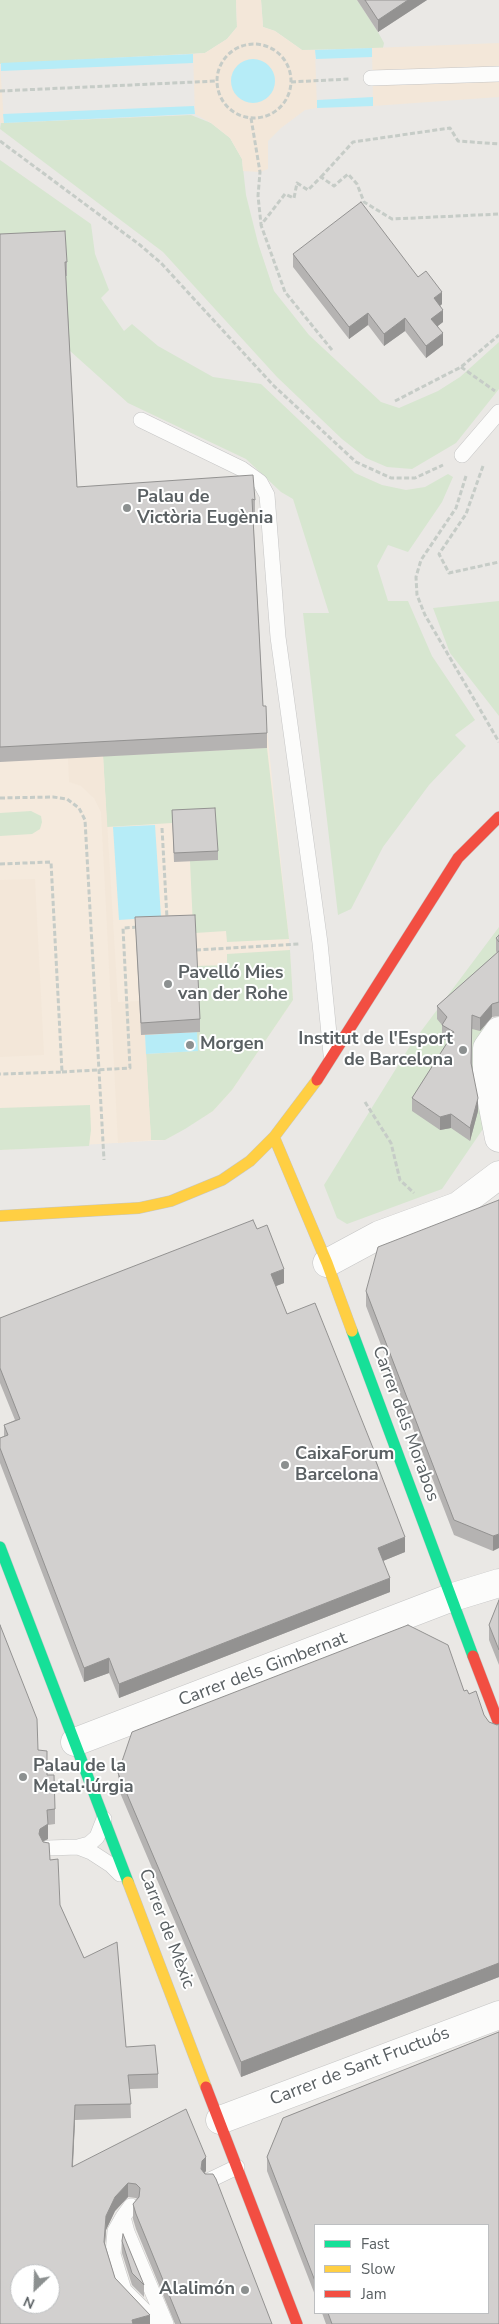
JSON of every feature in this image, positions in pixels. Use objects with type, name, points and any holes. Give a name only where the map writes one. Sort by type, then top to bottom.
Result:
[{"type":"street","points":[[0,1216],[139,1208],[171,1201],[222,1180],[250,1161],[274,1137],[309,1092],[458,858],[499,816]]},
{"type":"street","points":[[499,1031],[487,1048],[487,1076],[499,1138]]},
{"type":"street","name":"Carrer dels Morabos","points":[[274,1137],[327,1263],[450,1598],[499,1724]]},
{"type":"street","points":[[327,1263],[380,1235],[458,1206],[499,1175]]},
{"type":"street","name":"Carrer de Mèxic","points":[[0,1547],[297,2324]]},
{"type":"street","name":"Carrer dels Gimbernat","points":[[75,1742],[450,1598],[499,1583]]},
{"type":"street","name":"Carrer de Sant Fructuós","points":[[220,2120],[499,2015]]},
{"type":"lane","points":[[371,78],[499,74]]},
{"type":"lane","points":[[462,455],[499,412]]},
{"type":"lane","points":[[142,420],[242,469],[260,482],[267,495],[278,637],[320,943],[331,1058]]},
{"type":"lane","points":[[48,1848],[78,1847],[89,1844],[97,1837],[104,1818]]},
{"type":"lane","points":[[78,1847],[91,1852],[111,1865],[123,1877],[134,1895]]},
{"type":"lane","points":[[210,2180],[237,2167]]},
{"type":"lane","points":[[158,2324],[124,2290],[112,2254],[115,2231],[127,2212],[127,2232],[166,2324]]},
{"type":"path","points":[[250,44],[268,47],[278,54],[290,72],[291,82],[286,99],[280,107],[272,114],[251,118],[240,116],[223,102],[218,92],[217,81],[218,72],[227,56],[241,46],[250,44]]},
{"type":"path","points":[[291,82],[371,78]]},
{"type":"path","points":[[0,91],[217,81]]},
{"type":"path","points":[[251,118],[260,172],[258,196],[262,225],[285,292],[332,350]]},
{"type":"path","points":[[262,225],[285,194],[294,198],[297,183],[308,190],[353,142],[450,128],[458,142],[499,144]]},
{"type":"path","points":[[0,140],[140,245],[161,263],[273,385],[356,462],[390,478],[415,478],[437,469],[462,455],[471,462],[456,508],[421,560],[416,577],[417,595],[425,615],[499,742]]},
{"type":"path","points":[[321,177],[334,186],[348,174],[357,184],[364,202],[392,219],[499,214]]},
{"type":"path","points":[[395,401],[460,367],[499,335]]},
{"type":"path","points":[[460,367],[499,394]]},
{"type":"path","points":[[484,465],[466,514],[439,554],[449,573],[499,562]]},
{"type":"path","points":[[0,798],[53,797],[67,799],[79,808],[85,820],[104,1160]]},
{"type":"path","points":[[162,828],[168,925]]},
{"type":"path","points":[[0,864],[51,862],[62,1072]]},
{"type":"path","points":[[0,1074],[130,1068],[123,928],[141,926]]},
{"type":"path","points":[[196,950],[283,945]]},
{"type":"path","points":[[365,1102],[391,1143],[400,1180],[419,1197]]},
{"type":"shaded area","points":[[0,250],[65,276],[77,502],[254,490],[255,514],[253,514],[263,721],[266,721],[289,939],[293,1000],[232,1090],[213,1111],[165,1140],[0,1150]]},
{"type":"green space","points":[[0,0],[236,0],[237,27],[227,39],[205,53],[0,64]]},
{"type":"green space","points":[[261,0],[357,0],[384,43],[383,48],[302,50],[275,31],[263,27]]},
{"type":"green space","points":[[191,115],[211,123],[230,138],[242,159],[246,195],[258,243],[274,291],[309,335],[381,402],[399,408],[438,391],[460,377],[499,342],[499,389],[456,443],[412,469],[387,467],[366,458],[342,439],[277,377],[163,252],[0,129],[1,123]]},
{"type":"green space","points":[[0,160],[91,224],[95,254],[109,290],[101,298],[124,331],[132,324],[158,346],[213,377],[261,384],[355,473],[382,485],[406,490],[425,487],[448,474],[453,477],[442,502],[408,552],[388,545],[377,566],[388,601],[408,601],[432,656],[475,720],[455,735],[466,746],[429,785],[383,847],[351,909],[338,915],[303,613],[329,613],[293,499],[281,492],[246,459],[128,403],[69,350],[0,250]]},
{"type":"green space","points":[[499,601],[499,716],[450,653],[433,608]]},
{"type":"green space","points":[[267,748],[289,939],[227,942],[226,931],[195,933],[193,927],[190,861],[172,819],[172,823],[107,827],[103,756]]},
{"type":"green space","points":[[31,811],[41,816],[40,829],[32,834],[0,836],[0,813]]},
{"type":"green space","points":[[499,927],[499,1010],[490,1017],[484,1027],[479,1049],[485,1126],[442,1189],[347,1224],[337,1218],[324,1185],[410,1046]]},
{"type":"green space","points":[[290,950],[293,1000],[232,1090],[213,1111],[185,1129],[165,1140],[151,1140],[146,1054],[197,1051],[197,966],[227,965],[227,954]]},
{"type":"green space","points":[[90,1105],[91,1130],[89,1146],[0,1150],[0,1108]]},
{"type":"sand","points":[[236,0],[261,0],[263,27],[275,31],[302,50],[315,50],[317,108],[305,110],[281,128],[268,141],[268,169],[260,172],[243,171],[242,159],[230,138],[211,123],[195,114],[193,54],[205,53],[227,39],[237,27]],"holes":[[[241,63],[250,103],[238,97],[232,86],[232,75]]]},
{"type":"sand","points":[[499,43],[499,97],[373,106],[372,48]]},
{"type":"sand","points":[[0,63],[4,123],[0,123]]},
{"type":"sand","points":[[103,756],[118,1002],[140,1001],[141,1035],[145,1035],[151,1140],[118,1143],[101,812],[94,798],[81,786],[69,782],[68,758]]},
{"type":"sand","points":[[35,879],[44,1055],[0,1057],[0,880]]},
{"type":"water","points":[[372,48],[372,57],[316,59],[315,50]]},
{"type":"water","points":[[193,54],[193,63],[1,71],[1,63]]},
{"type":"water","points":[[253,59],[265,63],[271,69],[275,81],[271,93],[265,99],[253,103],[241,99],[235,93],[231,81],[235,69],[241,63]]},
{"type":"water","points":[[373,97],[373,106],[317,108],[317,100]]},
{"type":"water","points":[[194,106],[195,114],[4,123],[3,114]]},
{"type":"water","points":[[155,825],[161,917],[119,920],[113,827]]},
{"type":"water","points":[[197,1032],[198,1051],[146,1054],[145,1035]]},
{"type":"building","points":[[365,0],[408,0],[378,20]]},
{"type":"building","points":[[361,202],[418,277],[426,271],[442,292],[434,298],[443,310],[431,319],[443,333],[426,346],[405,318],[384,334],[368,313],[349,327],[293,254]]},
{"type":"building","name":"Palau de Victòria Eugènia","points":[[65,231],[77,487],[253,475],[255,500],[252,499],[263,706],[266,706],[267,733],[0,747],[0,234]]},
{"type":"building","points":[[215,808],[218,851],[174,853],[172,810]]},
{"type":"building","name":"Pavelló Mies van der Rohe","points":[[195,915],[200,1019],[141,1023],[135,917]]},
{"type":"building","name":"Institut de l'Esport de Barcelona","points":[[499,951],[499,1002],[492,1004],[480,1018],[472,1015],[471,1063],[478,1098],[470,1128],[451,1114],[440,1117],[412,1098],[454,1032],[442,1025],[447,1017],[437,1006]]},
{"type":"building","points":[[499,1200],[499,1534],[493,1536],[454,1520],[366,1291],[378,1247]]},
{"type":"building","name":"CaixaForum Barcelona","points":[[253,1220],[257,1229],[267,1225],[284,1269],[271,1274],[287,1314],[315,1303],[377,1458],[375,1459],[405,1537],[378,1548],[390,1578],[119,1684],[109,1658],[84,1668],[0,1448],[0,1438],[8,1435],[4,1425],[20,1419],[0,1368],[0,1318]]},
{"type":"building","points":[[499,1600],[499,1650],[489,1625]]},
{"type":"building","points":[[0,1625],[37,1719],[38,1750],[47,1751],[47,1775],[54,1775],[55,1809],[47,1810],[48,1824],[40,1829],[39,1834],[43,1842],[49,1843],[50,1860],[58,1859],[60,1905],[84,1958],[117,1942],[126,2047],[155,2045],[158,2074],[128,2075],[131,2104],[75,2105],[72,2167],[186,2109],[206,2157],[202,2161],[201,2169],[205,2174],[213,2174],[216,2179],[272,2324],[181,2324],[136,2214],[133,2204],[139,2197],[140,2188],[136,2184],[128,2183],[115,2197],[106,2216],[104,2242],[115,2278],[150,2315],[132,2320],[133,2324],[0,2324]]},
{"type":"building","points":[[408,1625],[448,1645],[464,1691],[467,1690],[469,1694],[476,1691],[484,1715],[489,1722],[499,1724],[499,1963],[241,2062],[118,1773],[132,1732]]},
{"type":"building","points":[[499,2032],[499,2324],[332,2324],[328,2314],[489,2314],[489,2224],[314,2224],[314,2278],[267,2157],[283,2118]]},
{"type":"building","points":[[123,2234],[144,2285],[132,2273],[122,2241]]},
{"type":"traffic: fast","points":[[352,1331],[473,1656]]},
{"type":"traffic: fast","points":[[0,1547],[128,1882]]},
{"type":"traffic: slow","points":[[0,1216],[139,1208],[171,1201],[222,1180],[250,1161],[274,1137],[317,1080]]},
{"type":"traffic: slow","points":[[274,1137],[327,1263],[352,1331]]},
{"type":"traffic: slow","points":[[128,1882],[206,2087]]},
{"type":"traffic: jam","points":[[317,1080],[458,858],[499,817]]},
{"type":"traffic: jam","points":[[473,1656],[499,1724]]},
{"type":"traffic: jam","points":[[206,2087],[297,2324]]},
{"type":"place","name":"Palau de Victòria Eugènia","points":[[127,508]]},
{"type":"place","name":"Pavelló Mies van der Rohe","points":[[168,984]]},
{"type":"place","name":"Morgen","points":[[190,1045]]},
{"type":"place","name":"Institut de l'Esport de Barcelona","points":[[463,1050]]},
{"type":"place","name":"CaixaForum Barcelona","points":[[285,1465]]},
{"type":"place","name":"Palau de la Metal·lúrgia","points":[[23,1777]]},
{"type":"place","name":"Alalimón","points":[[245,2290]]}]
